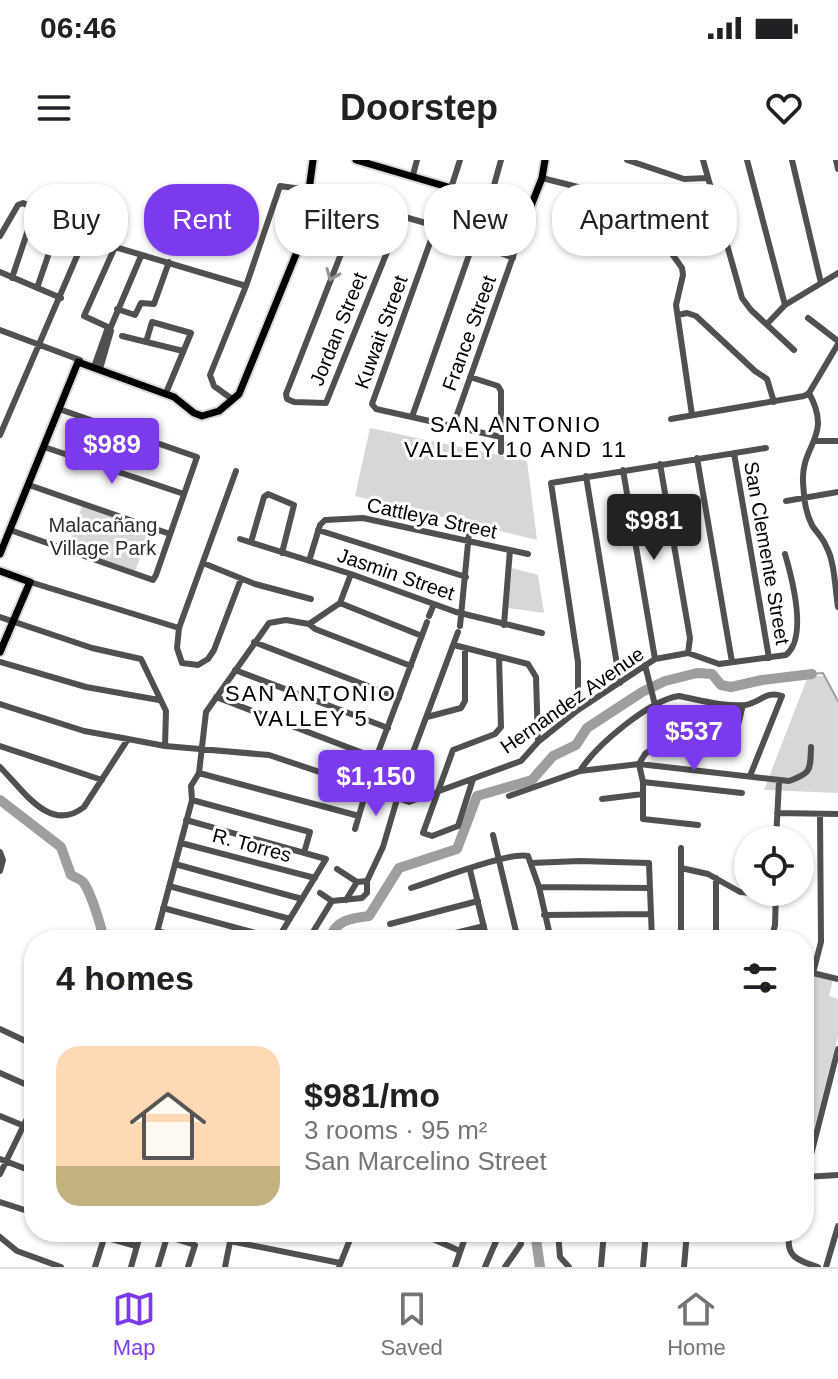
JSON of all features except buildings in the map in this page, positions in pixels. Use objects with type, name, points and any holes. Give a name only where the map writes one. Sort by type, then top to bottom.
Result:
[{"type":"main road","points":[[310,184],[313,160]]},
{"type":"main road","points":[[356,160],[439,184]]},
{"type":"main road","name":"France Street","points":[[536,193],[545,160]]},
{"type":"main road","points":[[0,554],[80,360],[166,393],[202,416],[219,411],[244,388],[296,256]]},
{"type":"main road","points":[[0,571],[30,582],[0,652]]},
{"type":"street","points":[[413,175],[417,160]]},
{"type":"street","points":[[452,184],[460,160]]},
{"type":"street","points":[[494,184],[501,160]]},
{"type":"street","points":[[627,160],[684,179],[708,178]]},
{"type":"street","points":[[703,160],[710,184]]},
{"type":"street","points":[[747,160],[785,305]]},
{"type":"street","points":[[792,160],[821,283]]},
{"type":"street","points":[[836,160],[838,169]]},
{"type":"street","points":[[542,178],[566,184]]},
{"type":"street","points":[[232,399],[214,386],[210,375],[275,202]]},
{"type":"street","points":[[0,236],[18,205],[23,203],[35,209],[12,278]]},
{"type":"street","points":[[0,435],[61,298],[85,231],[59,224],[37,288]]},
{"type":"street","points":[[110,328],[84,316],[114,248],[141,256],[147,254],[246,286]]},
{"type":"street","points":[[97,368],[117,309],[141,256]]},
{"type":"street","name":"Jordan Street","points":[[340,256],[286,394],[287,399],[294,402],[326,403],[385,256]]},
{"type":"street","name":"Kuwait Street","points":[[412,417],[376,409],[372,404],[425,256]]},
{"type":"street","points":[[469,256],[412,417],[501,437]]},
{"type":"street","points":[[508,256],[513,258]]},
{"type":"street","points":[[672,256],[683,275],[677,296],[678,315],[692,415]]},
{"type":"street","points":[[730,256],[742,298],[794,350]]},
{"type":"street","name":"France Street","points":[[453,426],[513,258]]},
{"type":"street","points":[[117,309],[135,315],[141,303],[154,304],[169,262]]},
{"type":"street","points":[[0,272],[61,298]]},
{"type":"street","points":[[767,324],[785,305],[838,273]]},
{"type":"street","points":[[678,315],[687,313],[696,316],[767,379],[774,402]]},
{"type":"street","points":[[671,419],[809,393],[838,342],[808,318]]},
{"type":"street","points":[[146,342],[152,322],[191,333],[166,393]]},
{"type":"street","points":[[0,330],[80,360]]},
{"type":"street","points":[[122,336],[183,351]]},
{"type":"street","points":[[470,377],[498,386],[501,391],[501,452]]},
{"type":"street","points":[[809,393],[817,408],[818,432],[804,465],[804,498],[811,523],[826,545],[838,607]]},
{"type":"street","points":[[10,530],[153,580],[196,456],[59,409]]},
{"type":"street","points":[[815,441],[838,441]]},
{"type":"street","points":[[44,447],[184,494]]},
{"type":"street","points":[[578,710],[578,662],[550,486],[553,482],[586,476],[766,448]]},
{"type":"street","name":"San Clemente Street","points":[[734,453],[769,658]]},
{"type":"street","points":[[697,458],[732,662]]},
{"type":"street","points":[[660,464],[691,644],[688,653]]},
{"type":"street","points":[[623,470],[655,659]]},
{"type":"street","points":[[236,471],[179,628],[177,648],[182,663],[198,665],[208,659],[241,579]]},
{"type":"street","points":[[586,476],[620,683]]},
{"type":"street","points":[[29,485],[170,534]]},
{"type":"street","points":[[786,501],[838,492]]},
{"type":"street","points":[[251,542],[264,497],[268,494],[294,505],[282,553]]},
{"type":"street","name":"Cattleya Street","points":[[318,530],[325,520],[363,518],[469,536],[528,554]]},
{"type":"street","points":[[309,561],[318,530],[466,577]]},
{"type":"street","points":[[320,893],[332,901],[365,896],[367,881],[383,847],[397,799],[459,629],[469,536]]},
{"type":"street","name":"Jasmin Street","points":[[240,539],[463,614],[542,633]]},
{"type":"street","points":[[826,545],[835,543]]},
{"type":"street","points":[[504,625],[510,550]]},
{"type":"street","points":[[769,658],[786,655],[792,650],[796,636],[793,581],[785,554]]},
{"type":"street","points":[[203,563],[241,579],[311,599]]},
{"type":"street","points":[[309,624],[340,603],[351,574]]},
{"type":"street","points":[[30,582],[179,628]]},
{"type":"street","points":[[340,603],[422,636]]},
{"type":"street","points":[[355,829],[376,758],[434,604]]},
{"type":"street","points":[[0,617],[92,648],[139,658],[145,663],[166,711],[165,746]]},
{"type":"street","points":[[157,930],[192,800],[191,786],[199,773],[203,720],[269,623],[286,620],[309,624],[411,666]]},
{"type":"street","points":[[254,642],[399,698]]},
{"type":"street","points":[[454,645],[528,664],[533,669],[536,677],[538,742]]},
{"type":"street","points":[[427,717],[461,708],[465,701],[465,648]]},
{"type":"street","name":"Hernandez Avenue","points":[[1,706],[84,731],[165,746],[269,755],[409,802],[521,761],[538,742],[578,710],[655,659],[688,653],[715,664],[769,658]]},
{"type":"street","points":[[473,779],[458,826],[427,836],[423,833],[422,828],[453,750],[495,734],[501,727],[499,657]]},
{"type":"street","points":[[0,662],[86,687],[159,700]]},
{"type":"street","points":[[645,665],[655,705]]},
{"type":"street","points":[[235,670],[388,728]]},
{"type":"street","points":[[580,771],[602,743],[655,705],[679,696],[743,705],[768,694],[782,696],[750,776]]},
{"type":"street","points":[[216,697],[376,758]]},
{"type":"street","points":[[698,825],[643,819],[643,782],[639,764],[645,754],[671,735],[731,738],[736,732],[743,705]]},
{"type":"street","points":[[0,767],[47,813],[55,816],[74,815],[84,807],[128,739]]},
{"type":"street","points":[[0,746],[102,780]]},
{"type":"street","points":[[509,796],[580,771],[639,764],[750,776],[779,785],[806,775],[810,770],[811,747]]},
{"type":"street","points":[[199,773],[359,816]]},
{"type":"street","points":[[643,782],[742,793]]},
{"type":"street","points":[[777,826],[779,785]]},
{"type":"street","points":[[602,799],[643,794]]},
{"type":"street","points":[[192,800],[310,832],[304,853]]},
{"type":"street","points":[[777,813],[838,814]]},
{"type":"street","points":[[814,969],[821,942],[820,814]]},
{"type":"street","points":[[186,820],[326,859],[283,930]]},
{"type":"street","points":[[493,835],[516,930]]},
{"type":"street","name":"R. Torres","points":[[181,843],[315,878]]},
{"type":"street","points":[[681,848],[681,930]]},
{"type":"street","points":[[0,852],[3,855],[1,869]]},
{"type":"street","points":[[411,888],[499,859],[520,854],[528,856],[539,887],[548,930]]},
{"type":"street","points":[[531,863],[647,863],[650,865],[652,930]]},
{"type":"street","points":[[175,864],[302,899]]},
{"type":"street","points":[[681,868],[716,878],[734,888]]},
{"type":"street","points":[[337,869],[357,882],[367,881]]},
{"type":"street","points":[[470,870],[485,930]]},
{"type":"street","points":[[716,878],[716,930]]},
{"type":"street","points":[[346,900],[357,882]]},
{"type":"street","points":[[169,886],[290,919]]},
{"type":"street","points":[[539,887],[650,888]]},
{"type":"street","points":[[314,930],[332,901]]},
{"type":"street","points":[[390,924],[478,901]]},
{"type":"street","points":[[774,930],[776,906]]},
{"type":"street","points":[[163,908],[244,930]]},
{"type":"street","points":[[544,915],[651,914]]},
{"type":"street","points":[[468,930],[484,926]]},
{"type":"street","points":[[814,973],[838,979]]},
{"type":"street","points":[[0,1029],[24,1040]]},
{"type":"street","points":[[814,1141],[838,1049]]},
{"type":"street","points":[[0,1073],[24,1084]]},
{"type":"street","points":[[0,1116],[23,1126],[3,1161],[0,1174]]},
{"type":"street","points":[[3,1161],[24,1168]]},
{"type":"street","points":[[814,1178],[838,1175]]},
{"type":"street","points":[[0,1202],[24,1210]]},
{"type":"street","points":[[826,1267],[838,1226]]},
{"type":"street","points":[[0,1237],[17,1251],[61,1267]]},
{"type":"street","points":[[95,1267],[103,1242]]},
{"type":"street","points":[[125,1242],[136,1246]]},
{"type":"street","points":[[131,1267],[137,1242]]},
{"type":"street","points":[[158,1267],[166,1242]]},
{"type":"street","points":[[188,1267],[195,1245],[189,1242]]},
{"type":"street","points":[[225,1267],[230,1242]]},
{"type":"street","points":[[235,1242],[339,1265],[349,1242]]},
{"type":"street","points":[[444,1242],[460,1251]]},
{"type":"street","points":[[455,1267],[463,1242]]},
{"type":"street","points":[[485,1267],[496,1242]]},
{"type":"street","points":[[505,1267],[521,1242]]},
{"type":"street","points":[[559,1242],[560,1257],[569,1267]]},
{"type":"street","points":[[601,1267],[603,1242]]},
{"type":"street","points":[[643,1267],[645,1242]]},
{"type":"street","points":[[684,1267],[686,1242]]},
{"type":"street","points":[[789,1242],[792,1256],[818,1267]]},
{"type":"green space","points":[[370,428],[527,461],[537,540],[355,496]]},
{"type":"green space","name":"Malacañang Village Park","points":[[82,506],[151,530],[135,571],[68,548]]},
{"type":"green space","points":[[512,568],[538,575],[544,613],[508,608]]},
{"type":"green space","points":[[808,676],[824,676],[838,702],[838,793],[764,790]]},
{"type":"green space","points":[[814,976],[833,980],[829,996],[838,999],[838,1036],[814,1128]]},
{"type":"waterway","points":[[334,930],[350,919],[369,916],[399,868],[457,849],[477,796],[532,780],[553,756],[576,745],[587,728],[642,692],[665,681],[697,673],[712,674],[721,685],[731,687],[812,674]]},
{"type":"waterway","points":[[812,674],[823,673],[838,701]]},
{"type":"waterway","points":[[0,800],[61,847],[71,875],[82,881],[89,893],[101,930]]},
{"type":"waterway","points":[[536,1242],[540,1267]]},
{"type":"district","name":"SAN ANTONIO VALLEY 10 AND 11","points":[[516,436]]},
{"type":"district","name":"SAN ANTONIO VALLEY 5","points":[[311,706]]}]
